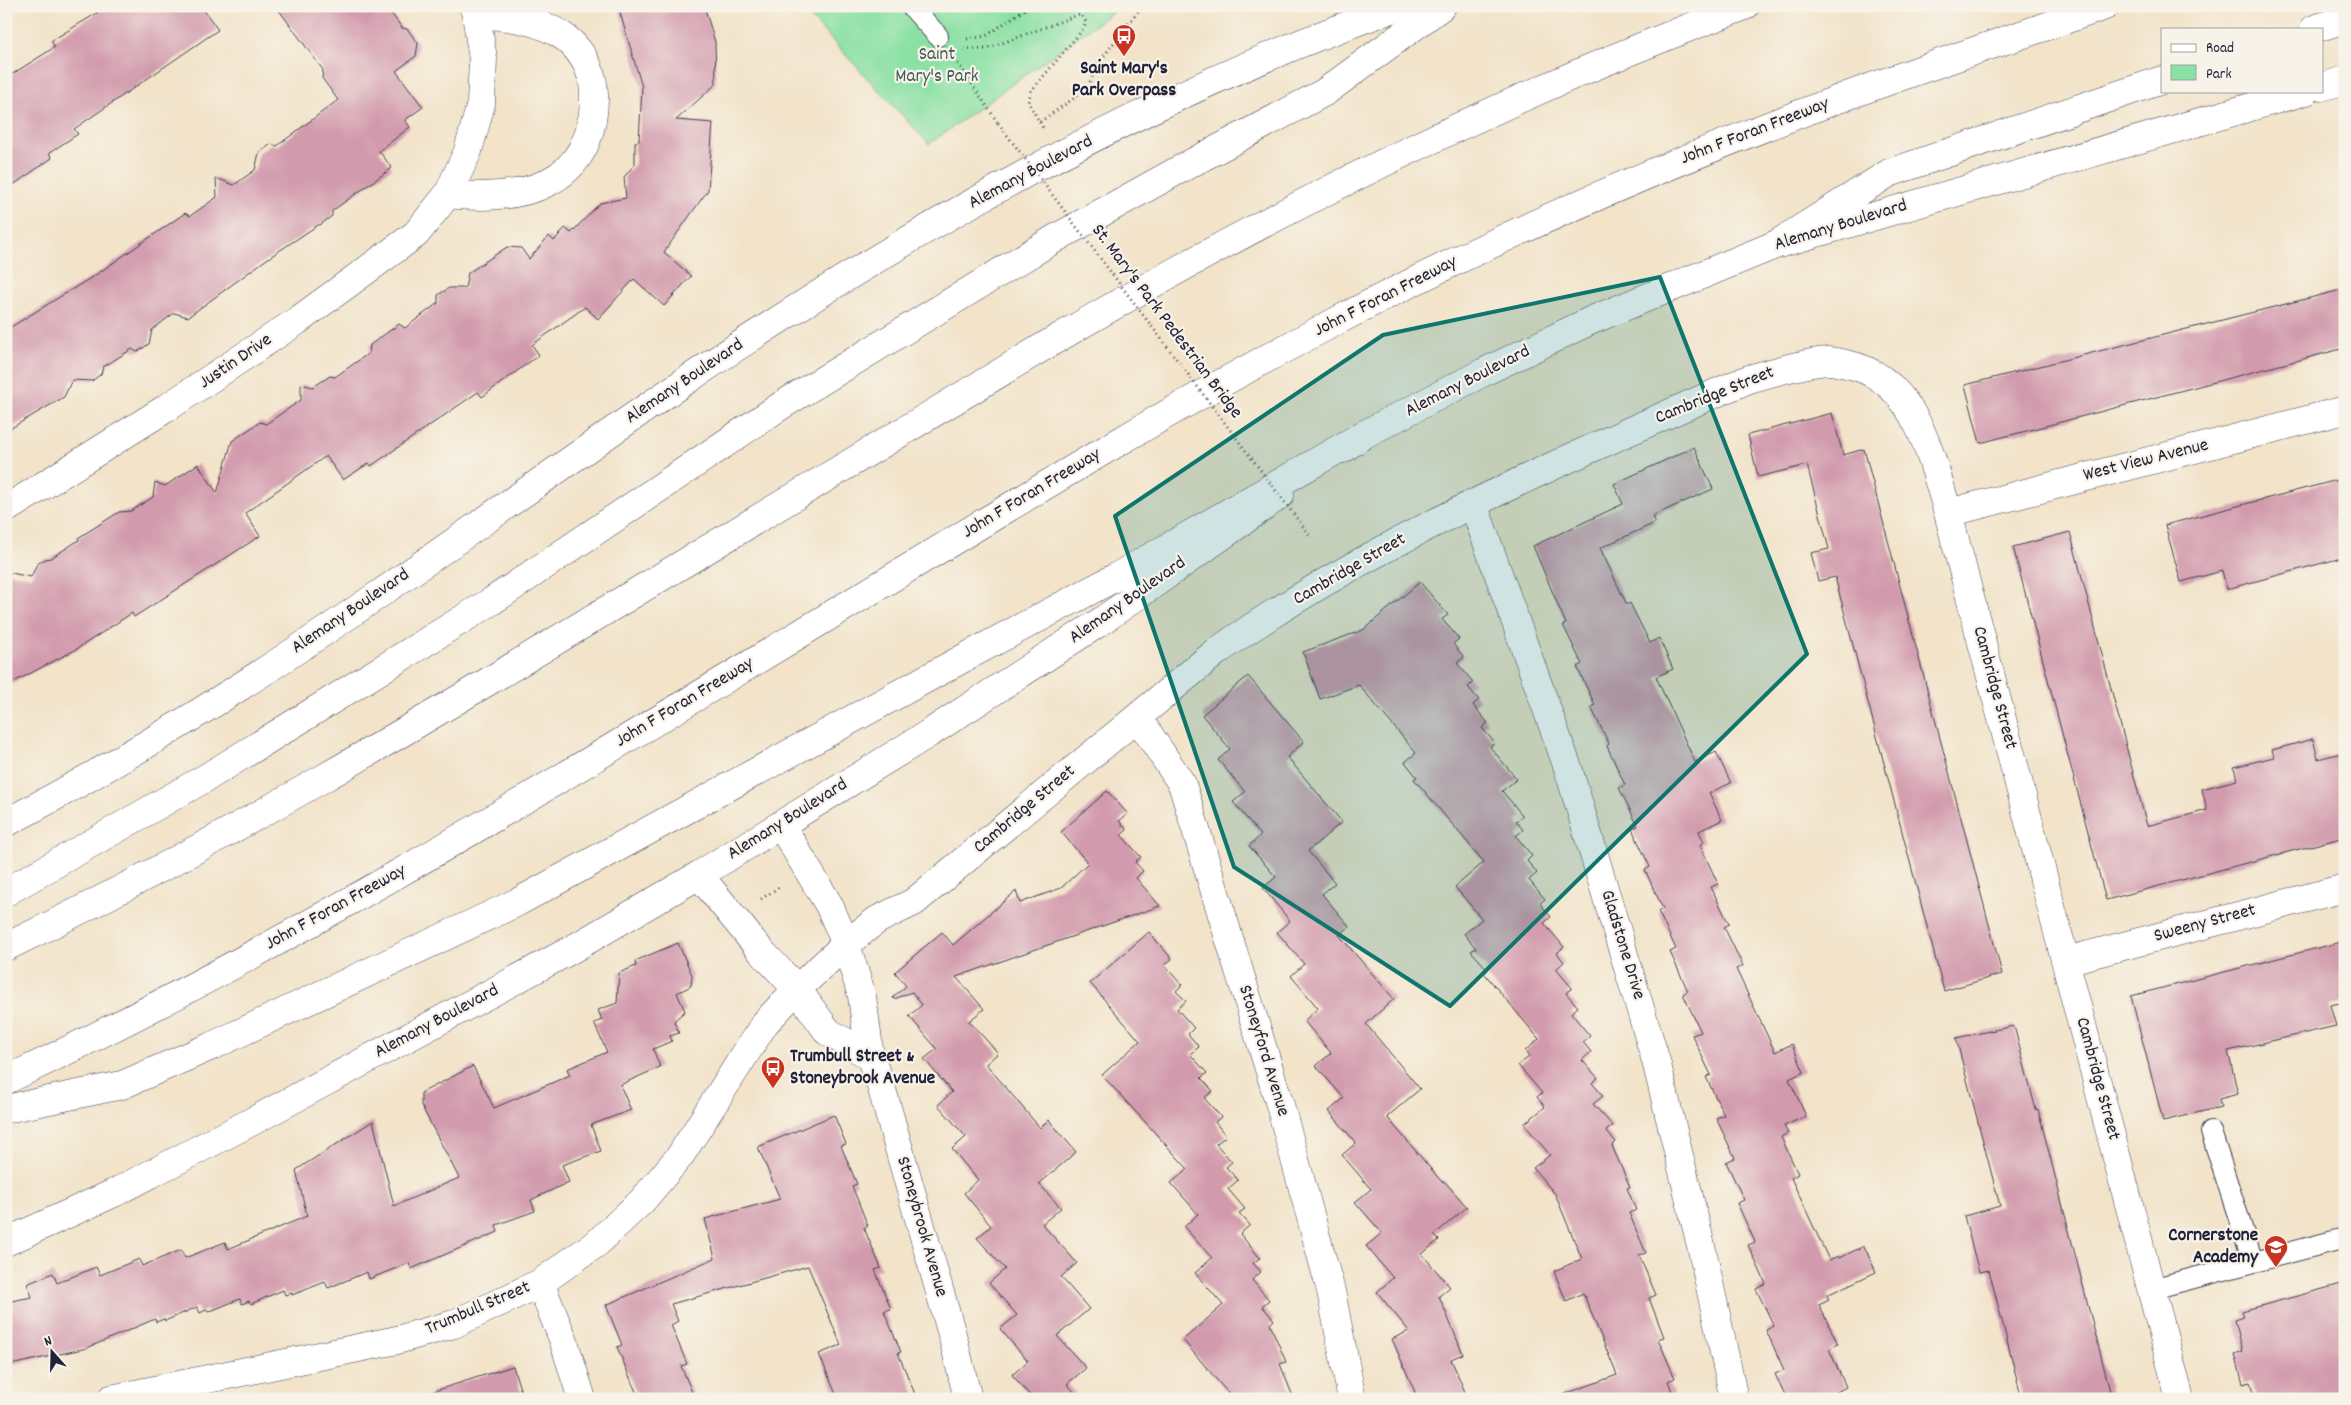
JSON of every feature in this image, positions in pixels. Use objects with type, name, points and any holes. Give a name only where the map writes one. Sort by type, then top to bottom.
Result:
[{"type":"main road","name":"Alemany Boulevard","points":[[6,823],[131,754],[239,688],[604,436],[790,312],[896,248],[1119,126],[1235,71],[1351,23],[1400,6]]},
{"type":"main road","points":[[6,892],[209,776],[492,601],[782,405],[1056,238],[1325,92],[1442,6]]},
{"type":"main road","points":[[6,946],[139,880],[338,770],[1048,344],[1259,225],[1478,118],[1625,54],[1745,6]]},
{"type":"main road","name":"John F Foran Freeway","points":[[6,1080],[194,987],[338,909],[1155,420],[1392,292],[1544,220],[1701,153],[1913,72],[2106,6]]},
{"type":"main road","name":"Justin Drive","points":[[6,509],[166,409],[297,321],[416,234],[448,194],[468,151],[481,104],[483,60],[474,10],[536,23],[567,39],[587,64],[592,78],[594,110],[591,127],[578,159],[567,170],[551,180],[514,194],[474,197],[448,194]]},
{"type":"main road","points":[[2317,28],[2345,18]]},
{"type":"main road","points":[[1775,245],[1889,173],[2161,80]]},
{"type":"main road","points":[[2324,85],[2345,80]]},
{"type":"main road","name":"Alemany Boulevard","points":[[6,1242],[114,1193],[251,1122],[569,951],[699,875],[928,734],[1103,620],[1363,435],[1484,372],[1592,320],[1775,245],[2303,92]]},
{"type":"main road","name":"Cambridge Street","points":[[846,944],[877,920],[914,902],[1216,652],[1252,626],[1410,536],[1472,503],[1704,397],[1749,379],[1790,367],[1829,361],[1862,367],[1891,386],[1909,408],[1929,448],[1948,512],[2180,1399]]},
{"type":"main road","name":"West View Avenue","points":[[1948,512],[2345,410]]},
{"type":"main road","points":[[6,1110],[122,1085],[274,1017],[518,902],[966,656],[1116,577],[1363,435]]},
{"type":"main road","name":"Gladstone Drive","points":[[1472,503],[1568,768],[1653,1051],[1704,1254],[1734,1399]]},
{"type":"main road","name":"Stoneyford Avenue","points":[[1138,718],[1182,784],[1280,1105],[1331,1291],[1352,1399]]},
{"type":"main road","name":"Stoneybrook Avenue","points":[[781,825],[829,905],[846,944],[862,996],[870,1056],[881,1086],[953,1338],[968,1399]]},
{"type":"main road","points":[[699,875],[797,990],[828,1032],[870,1056]]},
{"type":"main road","name":"Sweeny Street","points":[[2066,961],[2345,888]]},
{"type":"main road","name":"Trumbull Street","points":[[111,1399],[201,1390],[397,1340],[454,1324],[540,1283],[597,1243],[642,1201],[680,1156],[765,1023],[846,944]]},
{"type":"main road","points":[[540,1283],[563,1339],[582,1399]]},
{"type":"lane","points":[[911,6],[944,44]]},
{"type":"lane","points":[[2211,1132],[2253,1262]]},
{"type":"lane","points":[[2152,1289],[2345,1238]]},
{"type":"path","points":[[961,40],[986,36],[1029,6]]},
{"type":"path","points":[[1040,122],[1087,89],[1096,64],[1142,6]]},
{"type":"path","points":[[961,48],[986,50],[1081,15],[1086,22],[1084,28],[1031,91],[1028,102],[1060,157]]},
{"type":"path","name":"St. Mary's Park Pedestrian Bridge","points":[[944,44],[998,123],[1312,537]]},
{"type":"path","points":[[754,903],[779,887]]},
{"type":"highlighted area","points":[[1660,277],[1807,654],[1450,1006],[1234,867],[1115,516],[1383,335]]},
{"type":"green space","name":"Saint Mary's Park","points":[[800,6],[1121,6],[929,144]]},
{"type":"building","points":[[96,6],[201,6],[218,30],[74,129],[78,134],[49,153],[52,158],[6,190],[6,78],[55,47],[51,41],[97,13]]},
{"type":"building","points":[[276,6],[386,6],[402,28],[407,29],[418,43],[416,56],[396,71],[423,107],[405,120],[410,127],[379,151],[392,168],[332,211],[332,216],[320,225],[267,259],[188,317],[174,313],[152,330],[149,344],[137,352],[132,349],[103,367],[101,374],[92,381],[72,380],[64,397],[6,431],[6,330],[97,274],[185,213],[190,216],[217,197],[216,178],[234,185],[255,170],[259,153],[271,144],[277,146],[338,100],[322,78],[323,70]]},
{"type":"building","points":[[618,6],[704,6],[715,42],[716,84],[676,120],[713,123],[708,190],[664,252],[691,276],[664,306],[634,279],[598,319],[585,307],[532,345],[539,355],[482,397],[478,392],[371,466],[369,463],[343,480],[326,456],[245,513],[260,536],[134,617],[132,613],[77,649],[6,686],[6,572],[31,577],[37,564],[51,558],[119,512],[131,511],[153,497],[155,482],[165,486],[198,464],[217,493],[232,441],[260,422],[266,424],[301,400],[301,384],[313,387],[330,376],[335,377],[369,353],[370,345],[399,324],[405,328],[438,303],[438,295],[449,288],[465,288],[468,273],[507,247],[521,248],[529,259],[549,236],[554,241],[565,228],[571,233],[600,203],[626,198],[624,177],[635,164],[635,142],[639,141],[642,87]]},
{"type":"building","points":[[2345,289],[2345,348],[1980,443],[1965,385]]},
{"type":"building","points":[[1832,413],[1843,455],[1864,449],[2002,974],[1944,991],[1835,577],[1818,581],[1811,553],[1829,549],[1807,465],[1758,477],[1748,435]]},
{"type":"building","points":[[1694,447],[1713,489],[1652,516],[1655,523],[1600,548],[1627,605],[1630,603],[1650,643],[1659,638],[1673,669],[1656,677],[1695,762],[1716,752],[1731,783],[1709,793],[1722,820],[1699,831],[1704,842],[1700,845],[1718,884],[1711,887],[1729,924],[1724,927],[1743,966],[1736,969],[1775,1052],[1792,1044],[1804,1072],[1789,1079],[1806,1116],[1784,1126],[1788,1133],[1781,1137],[1798,1174],[1791,1178],[1829,1260],[1838,1256],[1839,1258],[1864,1246],[1876,1272],[1827,1295],[1829,1300],[1819,1305],[1838,1344],[1829,1349],[1846,1387],[1823,1399],[1787,1399],[1775,1374],[1784,1370],[1766,1330],[1774,1326],[1756,1289],[1766,1284],[1748,1245],[1755,1242],[1737,1203],[1744,1200],[1726,1162],[1735,1158],[1716,1118],[1724,1115],[1706,1077],[1711,1075],[1692,1035],[1701,1032],[1683,994],[1688,991],[1670,952],[1676,949],[1658,911],[1663,909],[1645,870],[1650,867],[1632,829],[1638,826],[1619,788],[1625,785],[1607,746],[1609,744],[1591,707],[1595,705],[1577,667],[1582,664],[1563,625],[1566,624],[1533,546],[1623,504],[1614,484]]},
{"type":"building","points":[[2345,478],[2345,557],[2227,589],[2222,571],[2181,582],[2165,525]]},
{"type":"building","points":[[2070,532],[2147,826],[2207,810],[2202,789],[2237,780],[2234,767],[2274,757],[2272,750],[2313,739],[2318,759],[2345,752],[2345,837],[2106,900],[2013,547]]},
{"type":"building","points":[[1420,582],[1448,615],[1442,619],[1459,639],[1453,644],[1464,657],[1457,663],[1473,682],[1468,687],[1479,700],[1473,705],[1488,723],[1482,728],[1495,743],[1490,747],[1517,779],[1502,791],[1523,816],[1516,821],[1523,830],[1516,836],[1532,856],[1527,861],[1537,873],[1529,880],[1545,899],[1540,903],[1551,917],[1544,923],[1564,947],[1557,953],[1564,962],[1556,969],[1572,988],[1566,993],[1578,1007],[1571,1013],[1590,1036],[1583,1042],[1591,1052],[1582,1060],[1598,1078],[1592,1083],[1603,1096],[1593,1104],[1613,1126],[1606,1131],[1616,1142],[1612,1146],[1630,1187],[1627,1188],[1636,1210],[1629,1213],[1646,1253],[1639,1255],[1656,1295],[1649,1298],[1664,1337],[1658,1339],[1675,1378],[1668,1381],[1675,1399],[1563,1399],[1562,1395],[1617,1375],[1583,1293],[1566,1301],[1554,1271],[1582,1259],[1555,1194],[1533,1168],[1550,1155],[1524,1124],[1545,1107],[1537,1097],[1542,1093],[1518,1065],[1529,1057],[1525,1051],[1539,1039],[1484,973],[1488,970],[1471,951],[1476,948],[1464,934],[1482,919],[1455,887],[1484,862],[1414,779],[1417,777],[1405,762],[1416,753],[1359,685],[1320,699],[1303,652],[1363,630]]},
{"type":"building","points":[[1248,676],[1304,742],[1287,757],[1342,822],[1308,851],[1335,883],[1322,894],[1349,926],[1339,935],[1394,999],[1366,1024],[1420,1089],[1387,1117],[1442,1182],[1444,1181],[1467,1207],[1434,1235],[1439,1240],[1422,1254],[1450,1287],[1439,1296],[1463,1354],[1451,1359],[1468,1399],[1418,1399],[1392,1339],[1409,1331],[1377,1292],[1393,1278],[1366,1246],[1382,1233],[1355,1202],[1371,1189],[1342,1155],[1356,1143],[1329,1111],[1344,1098],[1316,1066],[1331,1053],[1304,1021],[1318,1008],[1291,976],[1304,964],[1277,932],[1290,921],[1263,888],[1276,877],[1249,846],[1261,835],[1233,802],[1245,792],[1218,760],[1230,749],[1202,715]]},
{"type":"building","points":[[1107,791],[1128,814],[1119,821],[1127,830],[1121,835],[1141,857],[1135,862],[1143,871],[1136,878],[1160,906],[956,977],[984,1009],[969,1021],[998,1053],[986,1064],[1040,1128],[1049,1120],[1076,1152],[1039,1184],[1061,1208],[1042,1224],[1077,1263],[1061,1277],[1089,1309],[1057,1336],[1086,1368],[1067,1384],[1081,1399],[1033,1399],[1012,1375],[1028,1361],[1000,1329],[1017,1315],[989,1283],[1005,1269],[977,1238],[991,1226],[964,1193],[978,1180],[952,1149],[966,1137],[938,1105],[952,1092],[924,1059],[937,1049],[909,1016],[922,1005],[912,992],[894,999],[893,997],[906,986],[895,972],[942,932],[953,945],[1016,891],[1020,903],[1061,888],[1088,863],[1061,832]]},
{"type":"building","points":[[1149,932],[1172,959],[1164,965],[1182,985],[1176,991],[1186,1001],[1177,1009],[1194,1028],[1188,1034],[1199,1047],[1190,1054],[1207,1073],[1201,1078],[1213,1091],[1204,1098],[1221,1117],[1215,1122],[1226,1136],[1216,1144],[1232,1162],[1226,1167],[1238,1180],[1228,1189],[1245,1209],[1239,1213],[1250,1225],[1240,1234],[1260,1258],[1253,1263],[1261,1272],[1252,1280],[1269,1300],[1262,1306],[1274,1320],[1270,1324],[1286,1362],[1280,1364],[1294,1399],[1233,1399],[1183,1340],[1223,1305],[1195,1273],[1212,1258],[1184,1227],[1198,1214],[1171,1183],[1188,1169],[1102,1075],[1140,1041],[1090,983]]},
{"type":"building","points":[[2345,941],[2345,1002],[2330,1005],[2336,1026],[2228,1051],[2238,1094],[2219,1099],[2221,1107],[2163,1121],[2131,996]]},
{"type":"building","points":[[678,943],[692,975],[691,986],[677,993],[685,1011],[674,1021],[679,1033],[670,1036],[672,1041],[653,1049],[660,1067],[620,1085],[631,1110],[591,1125],[601,1151],[562,1165],[569,1182],[531,1200],[535,1211],[496,1225],[498,1232],[411,1269],[409,1263],[369,1279],[367,1272],[328,1288],[325,1282],[292,1295],[292,1293],[285,1295],[283,1290],[251,1304],[249,1301],[242,1304],[240,1299],[208,1312],[206,1310],[200,1313],[197,1307],[165,1321],[164,1319],[156,1322],[155,1319],[87,1348],[6,1366],[6,1302],[32,1297],[27,1284],[53,1273],[57,1283],[96,1267],[100,1275],[139,1259],[142,1266],[181,1250],[185,1258],[225,1242],[228,1249],[307,1216],[296,1170],[373,1121],[394,1206],[459,1178],[421,1105],[421,1093],[473,1066],[494,1108],[570,1075],[567,1069],[607,1052],[594,1023],[602,1020],[598,1010],[617,1003],[619,973],[636,966],[635,961]]},
{"type":"building","points":[[2014,1026],[2036,1110],[2038,1109],[2112,1399],[2022,1399],[1989,1270],[1979,1272],[1964,1216],[2000,1206],[1956,1038]]},
{"type":"building","points":[[834,1115],[846,1144],[841,1146],[857,1184],[852,1186],[868,1226],[864,1228],[881,1268],[875,1270],[891,1309],[884,1311],[901,1352],[898,1353],[917,1399],[838,1399],[819,1354],[841,1345],[808,1266],[671,1304],[678,1321],[671,1325],[687,1364],[681,1366],[695,1399],[639,1399],[617,1347],[622,1345],[606,1305],[715,1258],[705,1219],[780,1199],[758,1147]]},
{"type":"building","points":[[2345,1283],[2345,1399],[2256,1399],[2251,1382],[2243,1384],[2235,1354],[2243,1351],[2235,1320],[2244,1317],[2242,1311]]},
{"type":"building","points":[[513,1366],[523,1399],[432,1399],[431,1392]]},
{"type":"place","name":"Saint Mary's Park Overpass","points":[[1124,57]]},
{"type":"place","name":"Trumbull Street & Stoneybrook Avenue","points":[[773,1089]]},
{"type":"place","name":"Cornerstone Academy","points":[[2276,1268]]}]
